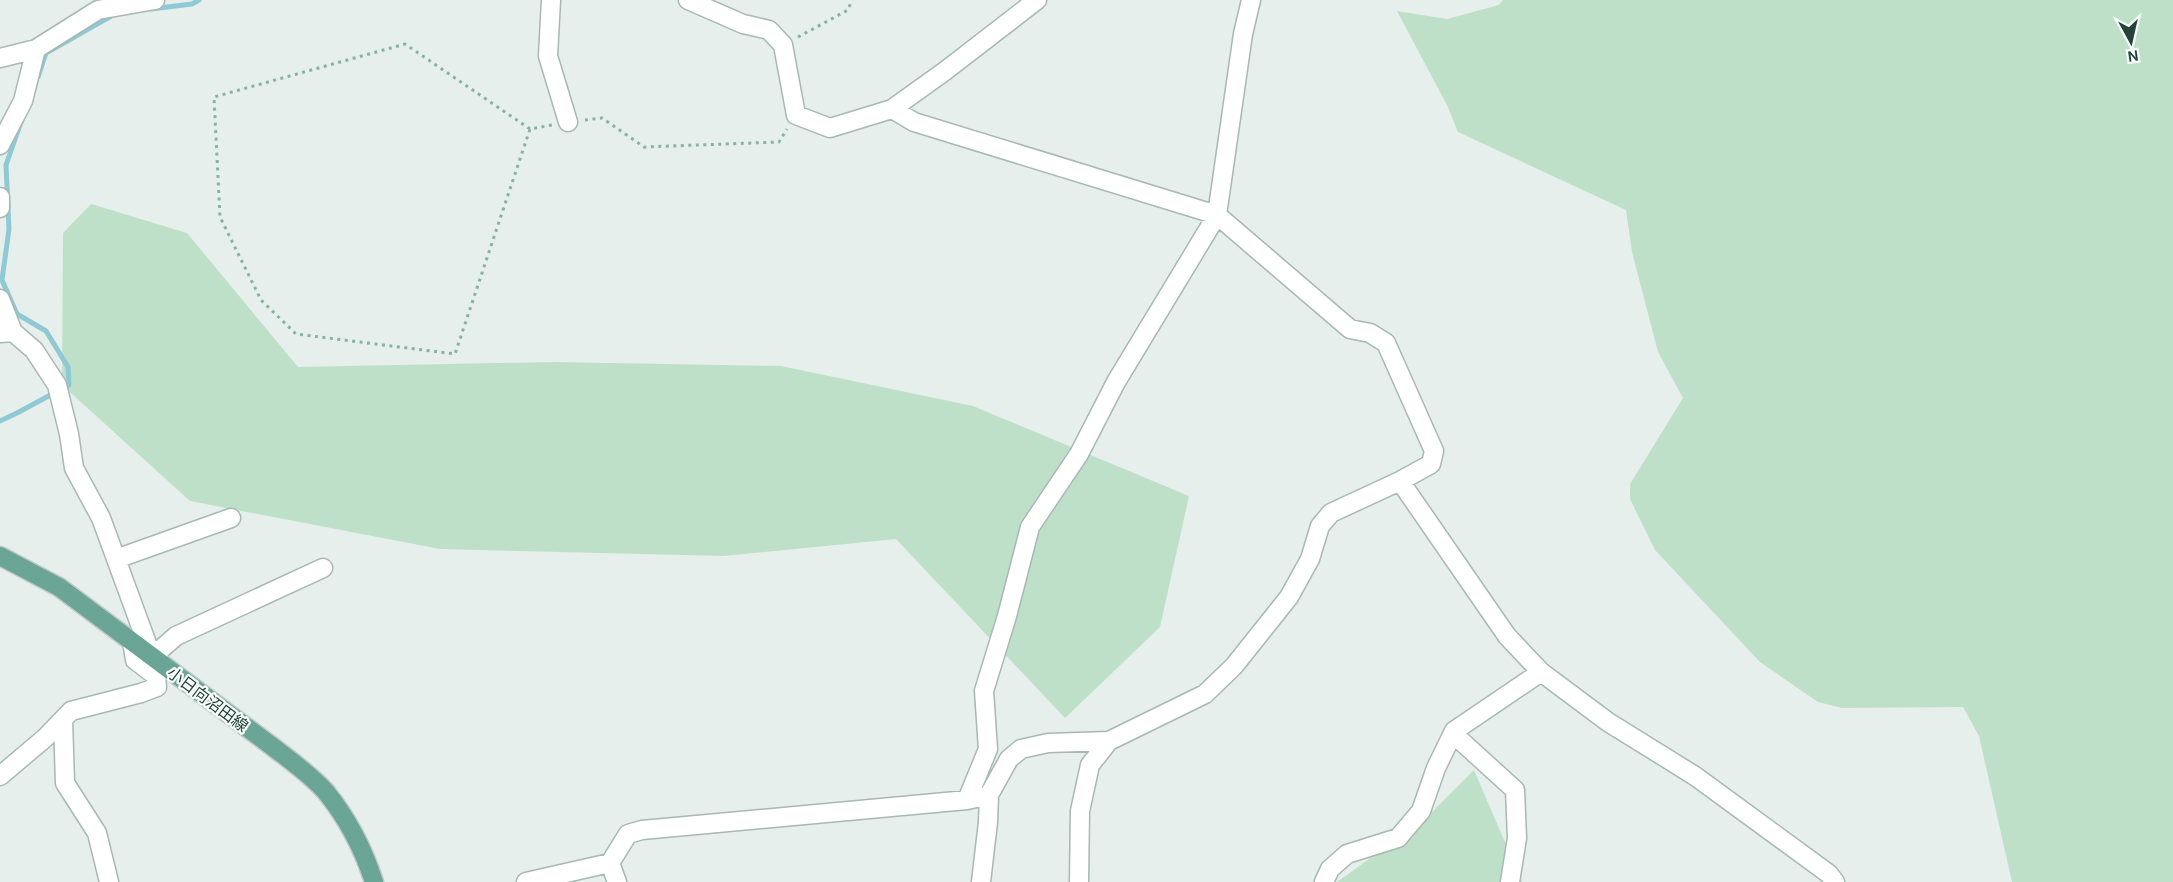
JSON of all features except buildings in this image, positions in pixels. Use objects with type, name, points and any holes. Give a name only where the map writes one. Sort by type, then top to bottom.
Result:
[{"type":"main road","name":"小日向沼田線","points":[[0,556],[59,587],[273,747],[326,792],[351,829],[374,882]]},
{"type":"street","points":[[0,58],[36,49],[97,5],[155,0]]},
{"type":"street","points":[[551,0],[548,56],[568,122]]},
{"type":"street","points":[[688,0],[743,24],[768,30],[783,45],[796,115],[830,128],[892,109],[1037,0]]},
{"type":"street","points":[[967,801],[988,749],[984,691],[1007,616],[1030,527],[1079,454],[1116,382],[1217,215],[1243,34],[1251,0]]},
{"type":"street","points":[[0,145],[23,101],[36,49]]},
{"type":"street","points":[[892,109],[914,122],[1217,215],[1350,329],[1370,333],[1386,343],[1434,451],[1431,464],[1331,513],[1320,526],[1310,559],[1289,597],[1241,659],[1206,694],[1109,741],[1048,743],[1021,749],[1009,759],[989,795],[981,882]]},
{"type":"street","points":[[0,197],[0,208]]},
{"type":"street","points":[[0,299],[6,333],[34,350],[57,385],[69,434],[74,468],[101,518],[152,657],[176,636],[323,568]]},
{"type":"street","points":[[1400,481],[1507,636],[1541,672],[1608,722],[1695,776],[1829,874],[1835,882]]},
{"type":"street","points":[[116,559],[231,518]]},
{"type":"street","points":[[0,776],[71,711],[157,687],[156,676],[135,660],[132,641]]},
{"type":"street","points":[[1324,882],[1330,869],[1347,854],[1398,838],[1421,811],[1436,768],[1454,731],[1541,672]]},
{"type":"street","points":[[63,720],[65,783],[97,833],[109,882]]},
{"type":"street","points":[[1454,731],[1460,740],[1515,790],[1517,838],[1510,882]]},
{"type":"street","points":[[1078,882],[1080,810],[1090,765],[1109,741]]},
{"type":"street","points":[[526,882],[610,863],[628,834],[642,830],[967,801],[989,795]]},
{"type":"street","points":[[610,863],[617,882]]},
{"type":"path","points":[[783,45],[848,10],[852,0]]},
{"type":"path","points":[[530,129],[455,354],[296,334],[261,300],[220,217],[214,97],[405,44],[530,129],[603,118],[644,147],[779,142],[796,115]]},
{"type":"green space","points":[[1503,0],[2173,0],[2173,882],[2012,882],[1979,736],[1963,707],[1842,708],[1818,702],[1760,662],[1655,550],[1630,499],[1630,484],[1683,398],[1658,352],[1632,252],[1626,210],[1458,132],[1448,107],[1397,11],[1447,19],[1499,5]]},
{"type":"green space","points":[[91,204],[187,233],[298,367],[553,362],[781,366],[973,406],[1189,496],[1160,627],[1065,718],[896,539],[724,556],[440,549],[190,501],[62,385],[63,233]]},
{"type":"green space","points":[[1474,770],[1522,882],[1337,882],[1426,818]]},
{"type":"waterway","points":[[151,9],[192,4],[199,0]]},
{"type":"waterway","points":[[38,77],[46,53],[113,15]]},
{"type":"waterway","points":[[0,421],[69,385],[68,367],[46,331],[17,314],[2,280],[9,229],[6,165],[21,122]]}]
